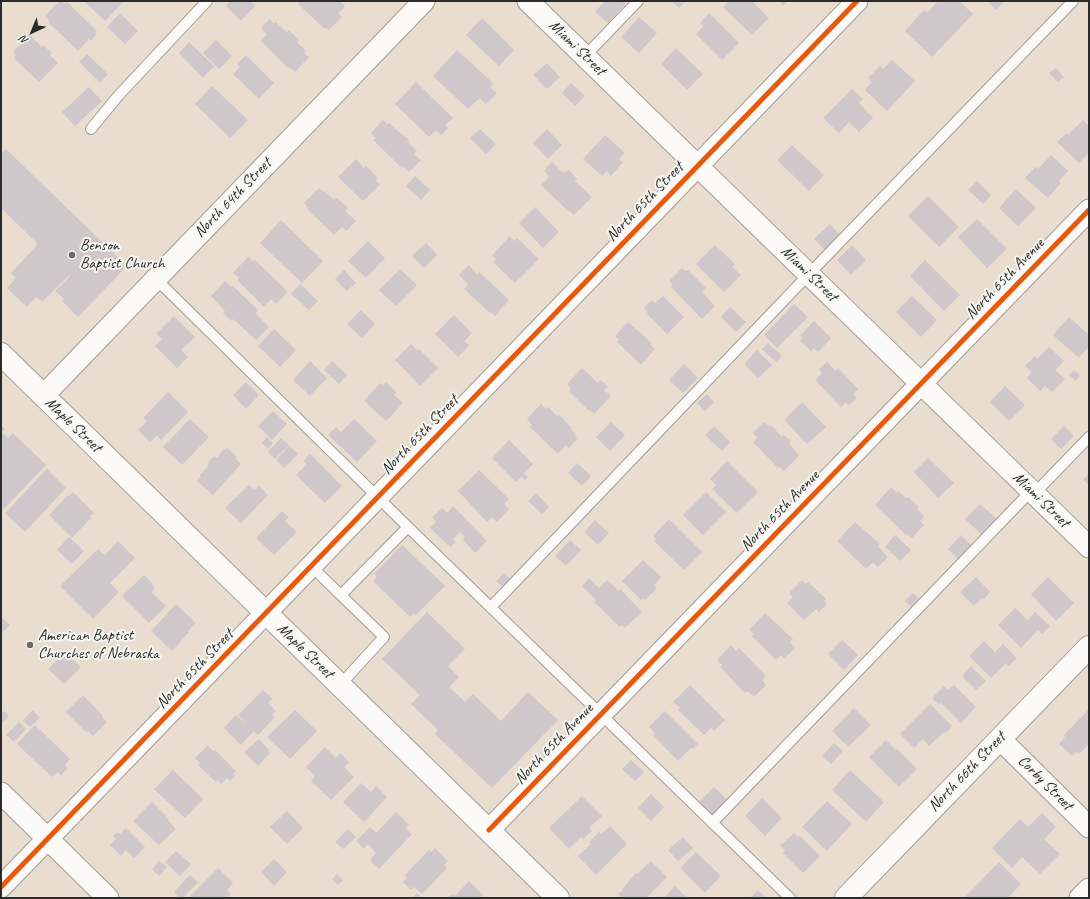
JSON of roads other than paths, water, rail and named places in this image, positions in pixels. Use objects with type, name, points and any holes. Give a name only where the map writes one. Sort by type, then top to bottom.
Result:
[{"type":"main road","name":"Maple Street","points":[[1,354],[558,898]]},
{"type":"main road","name":"North 66th Street","points":[[846,898],[1089,647]]},
{"type":"street","name":"North 64th Street","points":[[43,396],[424,1]]},
{"type":"street","name":"Miami Street","points":[[528,1],[1089,547]]},
{"type":"street","name":"North 65th Street","points":[[1,887],[312,567],[857,1]]},
{"type":"street","name":"North 65th Avenue","points":[[489,830],[1089,210]]},
{"type":"street","name":"Corby Street","points":[[1000,739],[1089,827]]},
{"type":"street","points":[[1,793],[108,898]]},
{"type":"street","points":[[1080,898],[1089,889]]},
{"type":"lane","points":[[91,129],[118,96],[208,1]]},
{"type":"lane","points":[[585,56],[638,1]]},
{"type":"lane","points":[[491,607],[809,274],[1073,1]]},
{"type":"lane","points":[[156,279],[378,498],[790,898]]},
{"type":"lane","points":[[712,823],[1033,492],[1089,437]]},
{"type":"lane","points":[[341,596],[408,527]]},
{"type":"lane","points":[[312,567],[384,637],[340,684]]},
{"type":"place","name":"Benson Baptist Church","points":[[72,255]]},
{"type":"place","name":"American Baptist Churches of Nebraska","points":[[30,645]]}]
